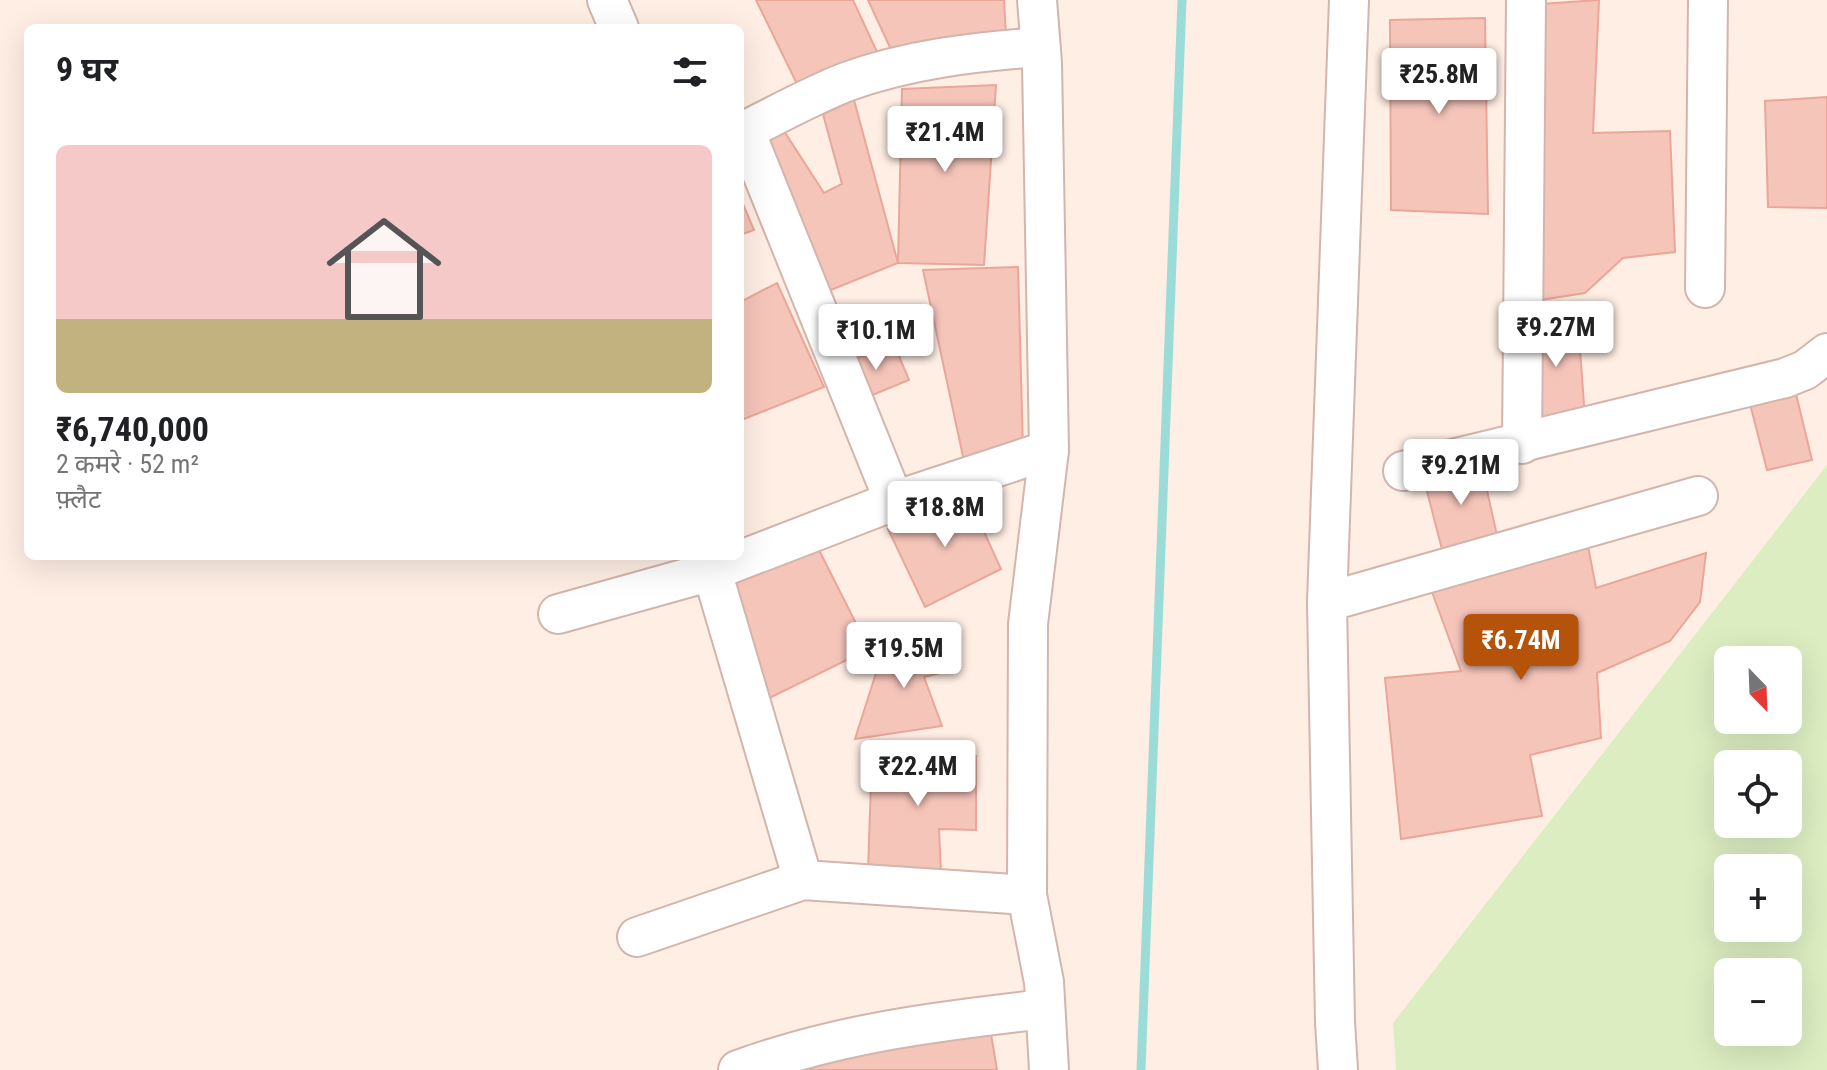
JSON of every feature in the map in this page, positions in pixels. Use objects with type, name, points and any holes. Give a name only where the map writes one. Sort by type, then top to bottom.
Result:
[{"type":"street","points":[[607,0],[617,24]]},
{"type":"street","points":[[1037,0],[1049,450],[1028,624],[1027,895],[1044,982],[1049,1070]]},
{"type":"street","points":[[1338,1070],[1334,1007],[1327,602],[1349,0]]},
{"type":"street","points":[[1522,444],[1526,0]]},
{"type":"street","points":[[1705,288],[1708,0]]},
{"type":"street","points":[[744,131],[846,83],[890,69],[962,53],[1040,47]]},
{"type":"street","points":[[744,137],[894,501]]},
{"type":"street","points":[[1403,471],[1785,378],[1805,370],[1827,353]]},
{"type":"street","points":[[744,559],[894,501],[1049,450]]},
{"type":"street","points":[[1327,602],[1698,496]]},
{"type":"street","points":[[558,614],[712,571],[741,560]]},
{"type":"street","points":[[712,571],[803,880]]},
{"type":"street","points":[[637,937],[803,880],[1027,895]]},
{"type":"street","points":[[738,1070],[788,1052],[906,1025],[1045,1009]]},
{"type":"green space","points":[[1827,465],[1827,1070],[1396,1070],[1393,1023]]},
{"type":"building","points":[[756,0],[853,0],[877,52],[797,84]]},
{"type":"building","points":[[868,0],[1004,0],[1006,36],[893,54]]},
{"type":"building","points":[[1599,0],[1593,133],[1670,131],[1675,252],[1623,258],[1585,293],[1527,302],[1541,4]]},
{"type":"building","points":[[1485,18],[1488,214],[1391,210],[1390,20]]},
{"type":"building","points":[[996,85],[984,265],[898,263],[902,89]]},
{"type":"building","points":[[1827,97],[1827,208],[1768,207],[1765,101]]},
{"type":"building","points":[[854,100],[898,263],[821,294],[765,133],[782,128],[824,193],[842,184],[823,114]]},
{"type":"building","points":[[744,206],[754,230],[744,234]]},
{"type":"building","points":[[1018,267],[1023,449],[964,461],[923,270]]},
{"type":"building","points":[[777,283],[824,387],[744,419],[744,300]]},
{"type":"building","points":[[1577,308],[1585,418],[1533,435],[1531,311]]},
{"type":"building","points":[[894,344],[909,380],[858,401],[842,364]]},
{"type":"building","points":[[1794,386],[1812,460],[1767,470],[1748,396]]},
{"type":"building","points":[[1480,459],[1498,540],[1443,553],[1423,476]]},
{"type":"building","points":[[966,492],[1001,569],[925,607],[888,529]]},
{"type":"building","points":[[1587,541],[1596,588],[1706,553],[1700,602],[1670,641],[1597,673],[1601,738],[1530,755],[1542,816],[1401,839],[1385,678],[1461,671],[1432,592]]},
{"type":"building","points":[[819,550],[869,649],[757,704],[722,580]]},
{"type":"building","points":[[946,639],[953,670],[924,677],[942,726],[855,739],[883,651]]},
{"type":"building","points":[[872,751],[976,756],[976,830],[939,829],[941,874],[868,872]]},
{"type":"building","points":[[990,1028],[997,1070],[810,1070],[811,1059]]},
{"type":"waterway","points":[[1141,1070],[1182,0]]}]
